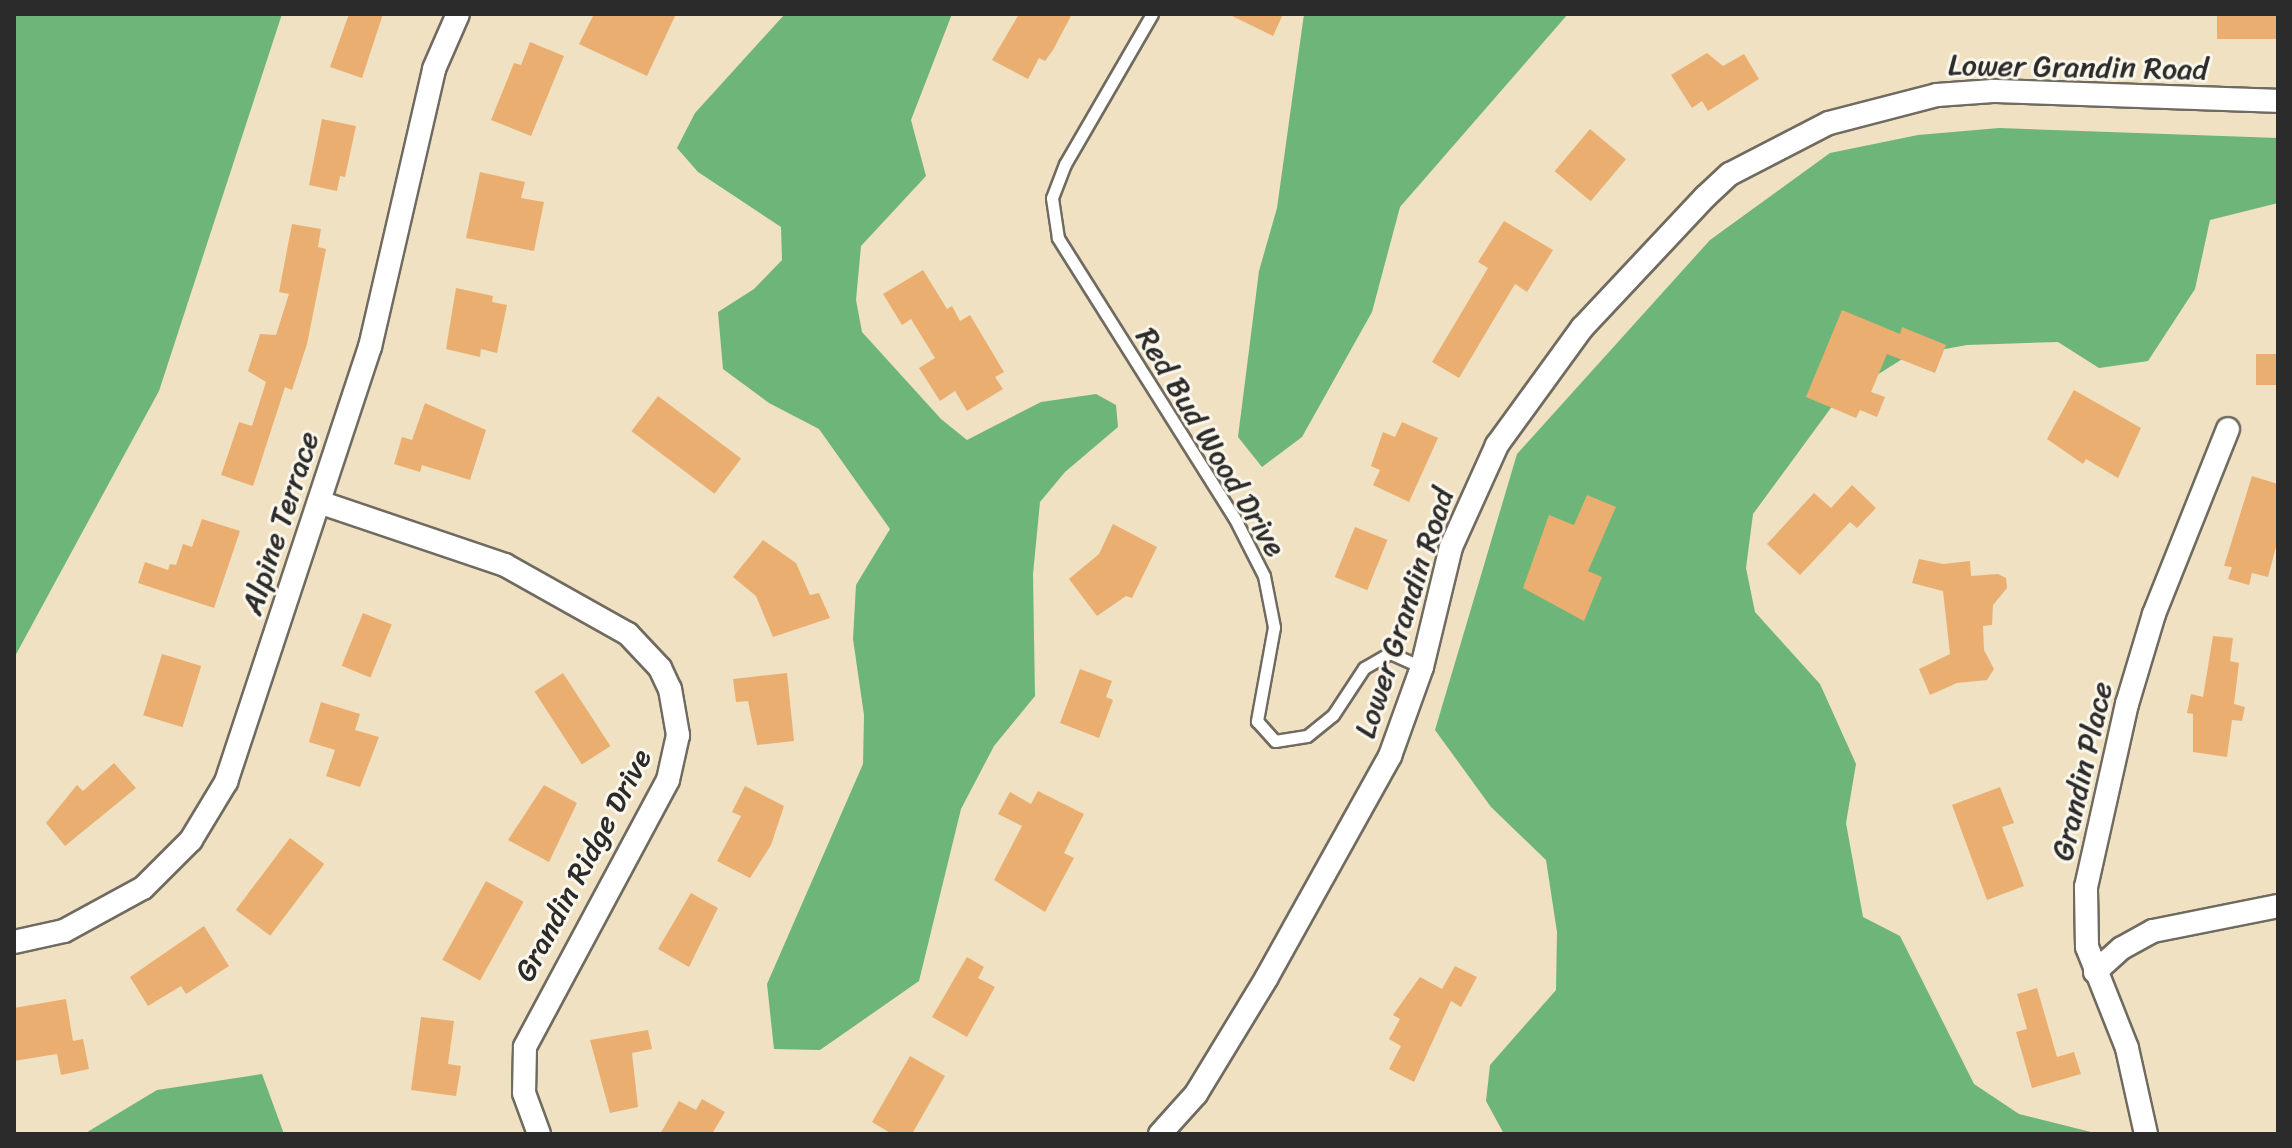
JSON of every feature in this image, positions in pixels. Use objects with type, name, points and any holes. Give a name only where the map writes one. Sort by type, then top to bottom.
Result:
[{"type":"street","name":"Alpine Terrace","points":[[14,942],[64,931],[105,913],[152,881],[198,831],[226,782],[370,347],[434,69],[458,14]]},
{"type":"street","name":"Lower Grandin Road","points":[[1160,1134],[1196,1094],[1267,977],[1390,756],[1422,667],[1451,547],[1505,433],[1600,308],[1730,174],[1829,123],[1937,95],[1993,91],[2278,101]]},
{"type":"street","name":"Grandin Place","points":[[2146,1134],[2127,1048],[2095,972],[2084,922],[2086,887],[2127,704],[2154,614],[2228,429]]},
{"type":"street","name":"Grandin Ridge Drive","points":[[319,502],[505,565],[628,634],[653,659],[670,689],[678,735],[668,780],[525,1047],[524,1093],[539,1134]]},
{"type":"street","points":[[2095,972],[2122,948],[2153,931],[2278,906]]},
{"type":"lane","name":"Red Bud Wood Drive","points":[[1152,14],[1065,164],[1052,198],[1058,238],[1234,517],[1264,576],[1274,627],[1257,721],[1275,741],[1307,736],[1333,715],[1364,668],[1390,653],[1422,667]]},
{"type":"green space","points":[[14,14],[282,14],[159,391],[14,658]]},
{"type":"green space","points":[[785,14],[952,14],[911,120],[926,176],[861,246],[856,300],[862,332],[941,419],[967,440],[1041,402],[1096,394],[1116,405],[1118,427],[1065,472],[1040,502],[1033,574],[1035,696],[994,746],[961,809],[919,981],[820,1050],[774,1049],[767,984],[863,764],[864,715],[853,639],[856,585],[890,529],[819,429],[769,403],[723,369],[718,312],[754,289],[782,260],[781,227],[698,172],[677,148],[695,113]]},
{"type":"green space","points":[[1304,14],[1568,14],[1400,207],[1372,312],[1302,437],[1262,467],[1238,437],[1259,271],[1277,208]]},
{"type":"green space","points":[[1999,128],[2278,138],[2278,203],[2210,220],[2195,289],[2148,361],[2099,368],[2058,342],[1967,345],[1907,356],[1836,401],[1753,514],[1746,568],[1755,612],[1820,684],[1856,764],[1846,823],[1863,917],[1900,936],[1974,1084],[2019,1114],[2099,1134],[1504,1134],[1486,1101],[1490,1065],[1556,990],[1557,932],[1546,860],[1491,807],[1435,730],[1517,454],[1710,240],[1830,153],[1918,135]]},
{"type":"green space","points":[[262,1074],[284,1134],[84,1134],[157,1090]]},
{"type":"building","points":[[349,14],[383,14],[362,78],[330,67]]},
{"type":"building","points":[[594,14],[676,14],[647,76],[579,44]]},
{"type":"building","points":[[1019,14],[1072,14],[1053,50],[1045,61],[1039,58],[1028,79],[992,60]]},
{"type":"building","points":[[1228,14],[1283,14],[1273,36]]},
{"type":"building","points":[[2217,14],[2278,14],[2278,39],[2217,39]]},
{"type":"building","points":[[530,42],[564,56],[531,136],[491,120],[514,63],[521,65]]},
{"type":"building","points":[[1707,53],[1723,66],[1744,54],[1759,79],[1708,111],[1702,101],[1692,108],[1671,75]]},
{"type":"building","points":[[322,119],[356,126],[345,177],[340,176],[337,191],[309,185]]},
{"type":"building","points":[[1590,129],[1626,159],[1591,201],[1555,171]]},
{"type":"building","points":[[480,172],[525,182],[521,198],[544,202],[534,251],[466,238]]},
{"type":"building","points":[[1504,221],[1553,250],[1527,292],[1515,284],[1459,378],[1432,362],[1488,268],[1478,262]]},
{"type":"building","points":[[292,224],[321,229],[318,247],[326,249],[307,344],[292,390],[285,387],[253,486],[221,475],[239,422],[252,426],[266,382],[248,371],[260,334],[276,335],[289,294],[279,292]]},
{"type":"building","points":[[923,270],[947,309],[952,306],[960,321],[970,315],[1004,372],[995,377],[1003,389],[967,411],[955,391],[940,401],[919,368],[935,358],[911,319],[902,325],[883,294]]},
{"type":"building","points":[[456,288],[493,296],[492,302],[507,305],[497,353],[481,349],[480,357],[446,349]]},
{"type":"building","points":[[1842,310],[1900,334],[1902,327],[1946,345],[1935,373],[1887,354],[1871,392],[1885,397],[1877,417],[1860,410],[1856,418],[1806,397]]},
{"type":"building","points":[[2256,354],[2278,354],[2278,385],[2256,385]]},
{"type":"building","points":[[2074,390],[2141,428],[2118,478],[2086,459],[2083,464],[2047,439]]},
{"type":"building","points":[[658,396],[741,459],[715,494],[632,431]]},
{"type":"building","points":[[425,403],[486,430],[470,480],[422,465],[420,472],[394,464],[402,437],[412,440]]},
{"type":"building","points":[[1402,422],[1438,438],[1409,502],[1373,485],[1380,470],[1371,466],[1383,432],[1395,437]]},
{"type":"building","points":[[2252,476],[2278,484],[2278,539],[2268,577],[2252,573],[2249,585],[2228,579],[2232,567],[2224,566]]},
{"type":"building","points":[[1852,485],[1876,508],[1857,528],[1850,522],[1800,575],[1767,544],[1814,493],[1831,508]]},
{"type":"building","points":[[1587,495],[1616,507],[1588,571],[1602,577],[1584,621],[1523,588],[1549,515],[1574,525]]},
{"type":"building","points":[[202,519],[240,531],[214,608],[138,583],[145,562],[168,570],[170,564],[176,565],[183,544],[192,547]]},
{"type":"building","points":[[1113,524],[1157,547],[1132,598],[1126,596],[1097,616],[1069,579],[1099,554]]},
{"type":"building","points":[[1355,527],[1387,540],[1367,590],[1335,577]]},
{"type":"building","points":[[763,540],[796,563],[810,595],[819,593],[830,618],[773,637],[756,596],[733,577]]},
{"type":"building","points":[[1919,559],[1943,564],[1970,561],[1971,576],[1998,574],[2006,578],[2007,588],[1993,605],[1992,625],[1983,626],[1984,650],[1994,669],[1987,680],[1957,683],[1930,695],[1919,669],[1950,654],[1943,591],[1912,583]]},
{"type":"building","points":[[363,613],[392,625],[370,677],[342,666]]},
{"type":"building","points":[[2213,636],[2233,638],[2230,661],[2239,663],[2234,704],[2245,707],[2242,721],[2232,720],[2227,757],[2193,752],[2193,714],[2187,713],[2191,694],[2203,697]]},
{"type":"building","points":[[162,654],[201,666],[182,727],[143,715]]},
{"type":"building","points":[[1080,669],[1112,681],[1106,697],[1113,700],[1099,738],[1060,723]]},
{"type":"building","points":[[563,673],[610,746],[582,764],[534,692]]},
{"type":"building","points":[[787,673],[794,741],[757,745],[748,701],[736,702],[733,679]]},
{"type":"building","points":[[321,702],[360,714],[355,730],[379,737],[360,787],[326,776],[335,750],[309,742]]},
{"type":"building","points":[[114,763],[136,788],[65,846],[46,823],[77,785],[83,791]]},
{"type":"building","points":[[544,785],[577,803],[549,862],[508,840]]},
{"type":"building","points":[[745,786],[784,806],[771,845],[750,878],[717,861],[741,816],[732,812]]},
{"type":"building","points":[[2000,787],[2014,823],[2002,827],[2024,886],[1987,900],[1952,805]]},
{"type":"building","points":[[1038,791],[1084,814],[1064,853],[1074,858],[1045,912],[994,880],[1022,826],[998,814],[1010,792],[1031,804]]},
{"type":"building","points":[[290,838],[324,864],[270,936],[236,910]]},
{"type":"building","points":[[486,881],[524,902],[480,981],[442,960]]},
{"type":"building","points":[[691,893],[718,908],[689,967],[658,949]]},
{"type":"building","points":[[204,926],[229,966],[186,994],[181,986],[148,1006],[130,977]]},
{"type":"building","points":[[967,957],[984,967],[978,978],[995,987],[967,1037],[932,1017]]},
{"type":"building","points":[[1455,966],[1477,977],[1461,1007],[1451,1001],[1414,1082],[1389,1069],[1401,1046],[1389,1039],[1400,1019],[1393,1015],[1420,977],[1442,989]]},
{"type":"building","points":[[2037,988],[2057,1057],[2074,1052],[2081,1074],[2032,1088],[2016,1032],[2027,1029],[2017,994]]},
{"type":"building","points":[[66,999],[73,1041],[83,1039],[89,1069],[61,1075],[57,1054],[14,1061],[14,1008]]},
{"type":"building","points":[[421,1017],[454,1021],[448,1064],[461,1066],[456,1096],[411,1090]]},
{"type":"building","points":[[648,1030],[652,1049],[632,1053],[638,1107],[610,1113],[590,1040]]},
{"type":"building","points":[[910,1056],[945,1076],[912,1134],[892,1134],[872,1122]]},
{"type":"building","points":[[702,1099],[725,1112],[712,1134],[660,1134],[679,1101],[696,1110]]}]
